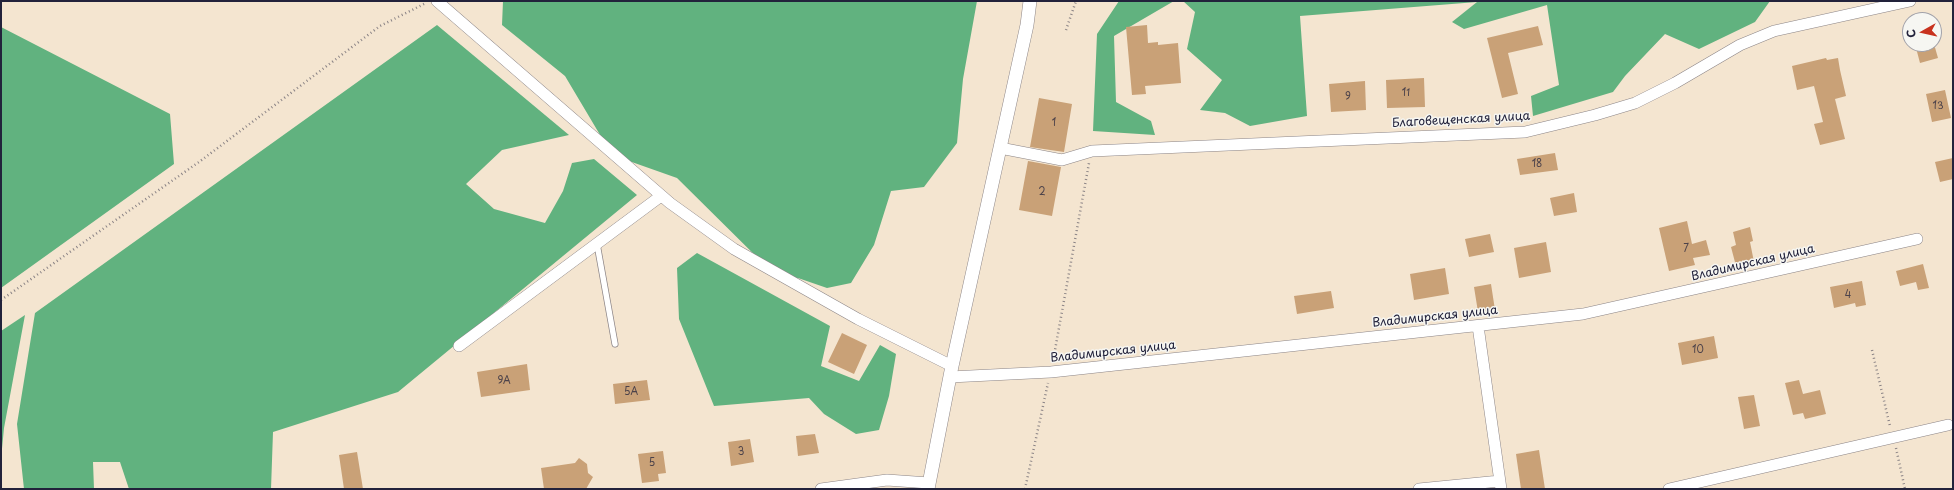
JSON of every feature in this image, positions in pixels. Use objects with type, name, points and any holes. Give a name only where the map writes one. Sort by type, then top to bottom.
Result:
[{"type":"street","points":[[437,1],[661,196],[734,249],[951,372]]},
{"type":"street","points":[[821,489],[887,480],[928,486],[951,372],[1027,25],[1030,1]]},
{"type":"street","name":"Благовещенская улица","points":[[1000,148],[1062,160],[1092,151],[1525,132],[1595,116],[1635,103],[1675,83],[1740,45],[1774,31],[1910,1]]},
{"type":"street","points":[[459,346],[661,196]]},
{"type":"street","name":"Владимирская улица","points":[[951,372],[1051,372],[1583,314],[1917,239]]},
{"type":"street","points":[[1419,489],[1500,485],[1478,326]]},
{"type":"street","points":[[1670,489],[1948,425]]},
{"type":"lane","points":[[597,244],[615,344]]},
{"type":"path","points":[[1,300],[199,162],[380,26],[430,1]]},
{"type":"path","points":[[1066,30],[1076,1]]},
{"type":"path","points":[[1025,489],[1051,372],[1092,151]]},
{"type":"path","points":[[1872,350],[1905,489]]},
{"type":"green space","points":[[503,1],[977,1],[963,79],[957,143],[924,187],[891,191],[874,245],[851,283],[827,288],[798,278],[777,277],[677,178],[612,155],[565,76],[502,25]]},
{"type":"green space","points":[[1119,1],[1174,1],[1114,36],[1116,102],[1151,121],[1155,135],[1093,131],[1097,34]]},
{"type":"green space","points":[[1183,1],[1770,1],[1755,22],[1699,49],[1665,34],[1625,76],[1613,92],[1533,116],[1531,96],[1559,85],[1547,5],[1464,29],[1452,22],[1477,2],[1300,16],[1307,116],[1250,126],[1225,113],[1200,110],[1222,80],[1187,49],[1195,12]]},
{"type":"green space","points":[[437,25],[569,135],[502,150],[466,184],[494,209],[545,223],[563,191],[572,163],[594,159],[637,195],[398,392],[273,432],[271,489],[129,489],[120,462],[93,462],[94,489],[24,489],[17,424],[35,313]]},
{"type":"green space","points":[[1,27],[170,114],[174,164],[1,288]]},
{"type":"green space","points":[[697,253],[830,326],[821,366],[859,381],[880,345],[896,354],[889,396],[879,430],[856,434],[824,414],[809,398],[714,406],[679,319],[677,268]]},
{"type":"green space","points":[[25,315],[4,428],[1,459],[1,331]]},
{"type":"building","points":[[1147,25],[1148,43],[1158,42],[1158,45],[1178,43],[1181,83],[1145,86],[1146,94],[1132,95],[1126,27]]},
{"type":"building","points":[[1538,26],[1543,45],[1508,53],[1518,94],[1502,98],[1487,38]]},
{"type":"building","points":[[1917,52],[1936,52],[1938,58],[1920,63]]},
{"type":"building","points":[[1826,58],[1827,60],[1838,58],[1846,96],[1835,99],[1845,139],[1820,145],[1814,124],[1823,122],[1814,86],[1797,90],[1792,66]]},
{"type":"building","points":[[1424,78],[1425,107],[1387,108],[1386,80]]},
{"type":"building","points":[[1365,81],[1366,110],[1331,112],[1329,84]]},
{"type":"building","points":[[1945,90],[1951,118],[1932,122],[1926,94]]},
{"type":"building","points":[[1039,98],[1072,104],[1064,152],[1030,147]]},
{"type":"building","points":[[1555,153],[1558,170],[1520,175],[1517,159]]},
{"type":"building","points":[[1953,158],[1953,179],[1940,182],[1935,162]]},
{"type":"building","points":[[1028,161],[1061,167],[1052,216],[1019,210]]},
{"type":"building","points":[[1574,193],[1577,212],[1554,216],[1550,198]]},
{"type":"building","points":[[1687,221],[1692,244],[1706,240],[1710,255],[1693,258],[1695,265],[1669,271],[1659,228]]},
{"type":"building","points":[[1750,227],[1753,241],[1750,242],[1754,262],[1736,266],[1731,247],[1736,245],[1733,232]]},
{"type":"building","points":[[1490,234],[1494,252],[1469,257],[1465,239]]},
{"type":"building","points":[[1546,242],[1551,272],[1519,278],[1514,248]]},
{"type":"building","points":[[1923,264],[1929,288],[1918,290],[1916,282],[1900,286],[1896,271]]},
{"type":"building","points":[[1445,268],[1449,294],[1414,300],[1410,274]]},
{"type":"building","points":[[1862,281],[1866,305],[1856,307],[1855,303],[1834,308],[1830,287]]},
{"type":"building","points":[[1491,284],[1495,310],[1478,312],[1474,287]]},
{"type":"building","points":[[1331,291],[1334,308],[1297,314],[1294,296]]},
{"type":"building","points":[[842,333],[867,345],[854,374],[828,362]]},
{"type":"building","points":[[1714,336],[1718,358],[1682,365],[1678,343]]},
{"type":"building","points":[[527,364],[530,390],[481,397],[477,372]]},
{"type":"building","points":[[647,380],[650,400],[615,404],[613,384]]},
{"type":"building","points":[[1799,380],[1803,394],[1820,390],[1826,414],[1805,419],[1803,413],[1793,415],[1785,383]]},
{"type":"building","points":[[1754,395],[1760,426],[1744,429],[1738,397]]},
{"type":"building","points":[[815,434],[819,453],[798,456],[796,436]]},
{"type":"building","points":[[750,439],[754,462],[731,466],[728,442]]},
{"type":"building","points":[[1539,450],[1545,489],[1521,489],[1516,454]]},
{"type":"building","points":[[663,451],[666,473],[658,474],[659,481],[642,483],[638,454]]},
{"type":"building","points":[[357,452],[363,489],[344,489],[339,455]]},
{"type":"building","points":[[579,458],[587,464],[588,473],[593,477],[586,489],[544,489],[541,468],[575,463]]}]
